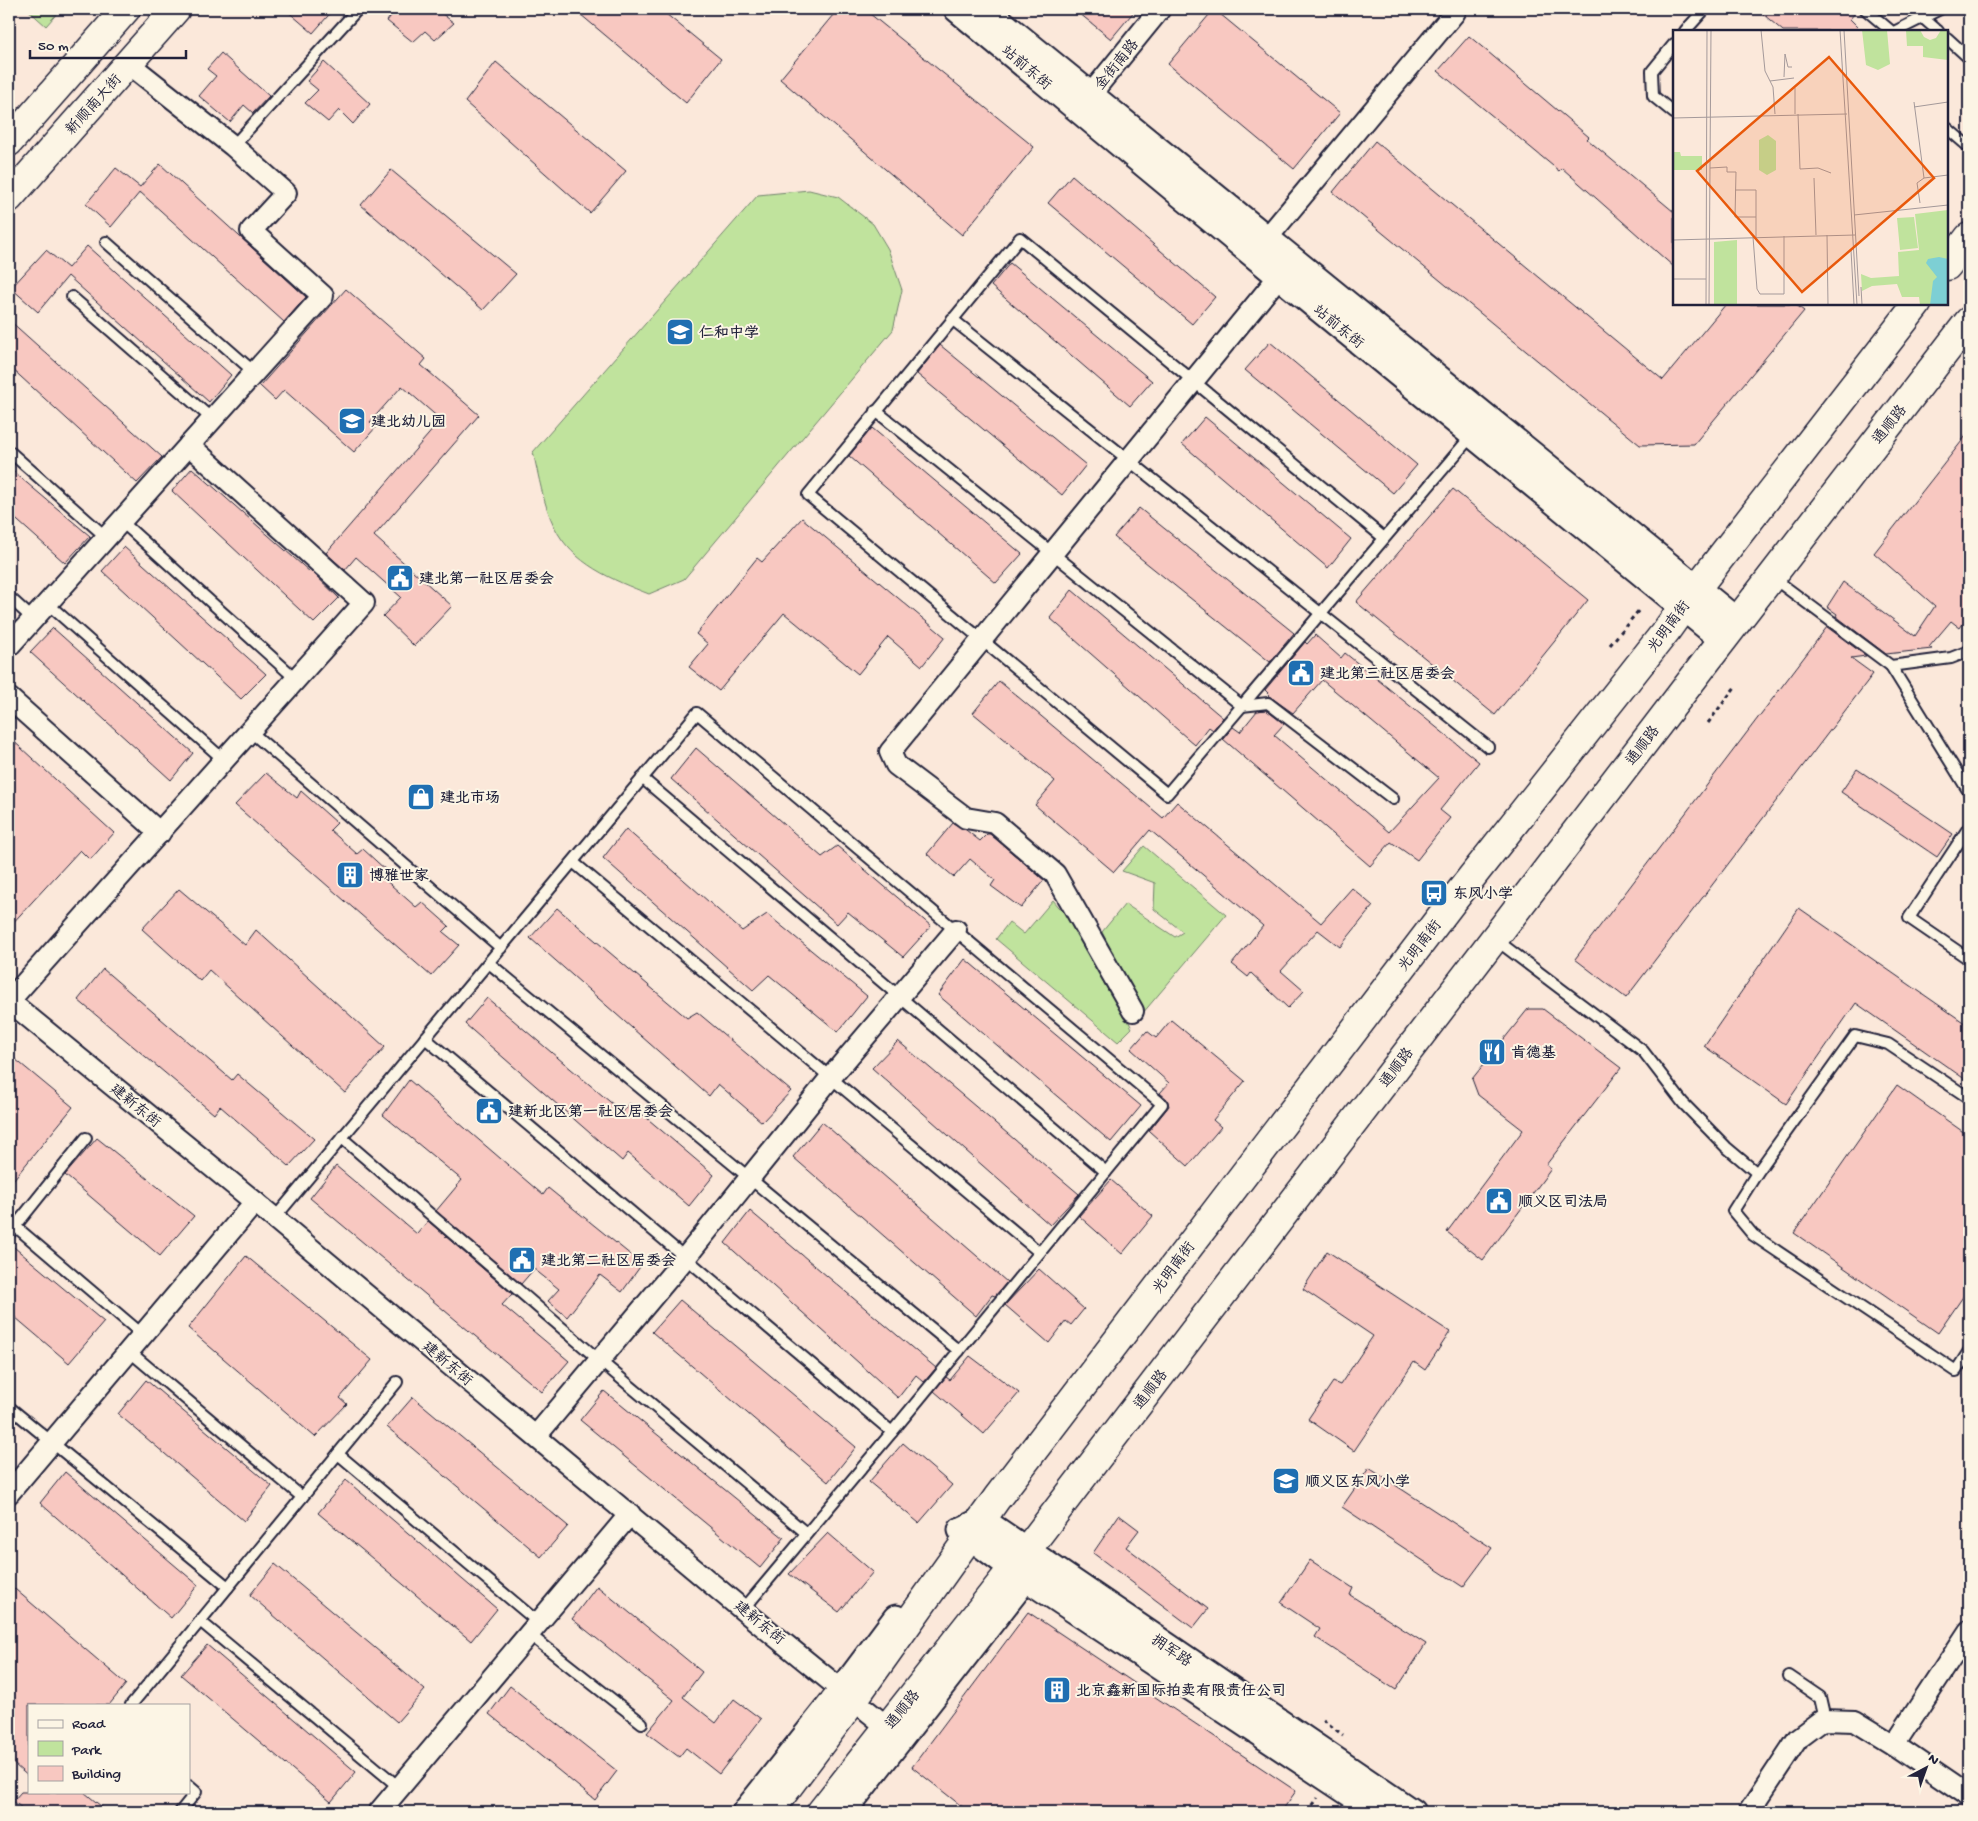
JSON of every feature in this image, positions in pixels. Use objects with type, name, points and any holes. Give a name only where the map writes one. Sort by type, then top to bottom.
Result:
[{"type":"main road","points":[[9,142],[126,9]]},
{"type":"main road","name":"新顺南大街","points":[[9,198],[176,9]]},
{"type":"main road","points":[[1948,265],[1969,237]]},
{"type":"main road","name":"光明南街","points":[[971,1529],[1003,1490],[1359,1023],[1916,305]]},
{"type":"main road","name":"通顺路","points":[[821,1812],[894,1733],[1022,1566],[1494,938],[1969,321]]},
{"type":"main road","points":[[769,1812],[848,1695],[971,1529]]},
{"type":"street","name":"站前东街","points":[[957,9],[1286,268],[1731,631]]},
{"type":"street","name":"站前东街","points":[[985,9],[1267,238],[1286,268]]},
{"type":"street","name":"金街南路","points":[[1090,95],[1160,9]]},
{"type":"street","points":[[1267,238],[1455,12]]},
{"type":"street","points":[[9,646],[323,296],[251,230],[286,193],[233,146],[128,63]]},
{"type":"street","points":[[1133,1011],[1055,874],[995,823],[966,818],[896,765],[890,752],[1286,268]]},
{"type":"street","points":[[9,1001],[364,603],[189,445]]},
{"type":"street","points":[[9,698],[160,833]]},
{"type":"street","points":[[536,1436],[686,1257],[831,1077],[956,930]]},
{"type":"street","name":"建新东街","points":[[9,1001],[255,1202],[743,1610],[894,1733]]},
{"type":"street","points":[[9,1493],[255,1202]]},
{"type":"street","points":[[379,1812],[630,1514]]},
{"type":"street","name":"拥军路","points":[[971,1529],[1022,1566],[1412,1812]]},
{"type":"street","points":[[1022,1566],[1378,1812]]},
{"type":"street","points":[[1894,1745],[1969,1630]]},
{"type":"street","points":[[745,1812],[848,1695]]},
{"type":"street","points":[[1749,1812],[1798,1738],[1822,1720],[1855,1721],[1969,1796]]},
{"type":"street","points":[[843,1812],[894,1733]]},
{"type":"lane","points":[[233,146],[358,9]]},
{"type":"lane","points":[[1686,30],[1704,9]]},
{"type":"lane","points":[[1865,9],[1890,30]]},
{"type":"lane","points":[[1898,30],[1940,9]]},
{"type":"lane","points":[[1923,18],[1937,30]]},
{"type":"lane","points":[[1948,39],[1969,58]]},
{"type":"lane","points":[[1673,45],[1652,71],[1653,96],[1673,112]]},
{"type":"lane","points":[[1948,129],[1969,147]]},
{"type":"lane","points":[[1384,538],[1020,238],[808,495],[1167,794],[1479,426]]},
{"type":"lane","points":[[106,242],[254,372]]},
{"type":"lane","points":[[72,297],[212,419]]},
{"type":"lane","points":[[952,319],[1488,747]]},
{"type":"lane","points":[[876,411],[1242,706],[1268,703],[1393,799]]},
{"type":"lane","points":[[9,451],[106,537]]},
{"type":"lane","points":[[121,521],[296,679]]},
{"type":"lane","points":[[1771,576],[1891,666],[1969,792]]},
{"type":"lane","points":[[9,597],[33,619]]},
{"type":"lane","points":[[47,603],[224,760]]},
{"type":"lane","points":[[1891,666],[1951,658],[1969,651]]},
{"type":"lane","points":[[274,1219],[697,713],[1162,1104],[743,1610]]},
{"type":"lane","points":[[250,731],[501,948]]},
{"type":"lane","points":[[642,778],[1106,1172]]},
{"type":"lane","points":[[1969,827],[1909,918],[1969,959]]},
{"type":"lane","points":[[573,862],[1039,1252]]},
{"type":"lane","points":[[1494,938],[1643,1051],[1683,1104],[1726,1147],[1757,1173]]},
{"type":"lane","points":[[489,962],[959,1351]]},
{"type":"lane","points":[[1969,1098],[1888,1044],[1855,1036],[1757,1173],[1733,1211],[1753,1235],[1956,1371],[1969,1351]]},
{"type":"lane","points":[[425,1038],[892,1432]]},
{"type":"lane","points":[[86,1138],[12,1230],[143,1335]]},
{"type":"lane","points":[[342,1138],[599,1360],[806,1533]]},
{"type":"lane","points":[[129,1351],[302,1497]]},
{"type":"lane","points":[[132,1704],[397,1382]]},
{"type":"lane","points":[[9,1407],[228,1587]]},
{"type":"lane","points":[[338,1454],[642,1723]]},
{"type":"lane","points":[[200,1621],[400,1788]]},
{"type":"lane","points":[[1789,1676],[1820,1697],[1823,1710],[1822,1720]]},
{"type":"lane","points":[[180,1812],[196,1792],[190,1787]]},
{"type":"path","points":[[1610,645],[1639,610]]},
{"type":"path","points":[[1708,723],[1735,686]]},
{"type":"green space","points":[[27,9],[61,9],[46,26]]},
{"type":"green space","points":[[809,190],[838,197],[873,224],[888,249],[902,290],[893,330],[684,579],[649,594],[595,569],[571,551],[554,526],[547,508],[533,452],[758,195]]},
{"type":"green space","points":[[1144,846],[1226,915],[1142,1014],[1102,932],[1125,904],[1175,937],[1183,932],[1154,909],[1155,883],[1122,871]]},
{"type":"green space","points":[[1053,900],[1083,935],[1132,1028],[1118,1042],[996,939],[1009,922],[1024,934]]},
{"type":"building","points":[[285,9],[334,9],[313,33]]},
{"type":"building","points":[[396,9],[436,9],[454,23],[435,40],[425,31],[413,42],[387,21]]},
{"type":"building","points":[[574,9],[660,9],[721,59],[686,103]]},
{"type":"building","points":[[838,9],[864,9],[1034,147],[962,235],[780,79]]},
{"type":"building","points":[[1074,9],[1136,9],[1111,39]]},
{"type":"building","points":[[1214,9],[1340,113],[1294,169],[1168,64]]},
{"type":"building","points":[[1757,9],[1858,9],[1850,19],[1861,30],[1782,30]]},
{"type":"building","points":[[1469,36],[1589,137],[1587,139],[1673,211],[1673,266],[1562,168],[1559,171],[1438,71]]},
{"type":"building","points":[[221,53],[269,96],[253,113],[244,105],[230,122],[199,96],[216,76],[207,69]]},
{"type":"building","points":[[324,62],[370,104],[353,124],[339,110],[328,122],[305,103],[318,90],[307,81]]},
{"type":"building","points":[[496,62],[626,171],[590,213],[465,102]]},
{"type":"building","points":[[1375,141],[1663,380],[1725,305],[1796,305],[1804,311],[1694,444],[1640,445],[1333,192]]},
{"type":"building","points":[[160,164],[306,297],[284,322],[140,192],[111,227],[86,204],[116,168],[140,187]]},
{"type":"building","points":[[391,170],[516,274],[483,310],[361,205]]},
{"type":"building","points":[[1072,175],[1215,297],[1192,324],[1048,203]]},
{"type":"building","points":[[87,246],[231,375],[209,402],[68,276],[38,312],[11,288],[46,250],[68,268]]},
{"type":"building","points":[[1010,263],[1152,381],[1130,406],[991,286]]},
{"type":"building","points":[[346,289],[426,359],[421,365],[479,415],[374,536],[452,606],[414,646],[383,616],[401,597],[356,557],[345,570],[326,553],[441,420],[402,386],[370,422],[376,427],[354,452],[284,390],[275,400],[260,386]]},
{"type":"building","points":[[9,320],[162,457],[137,483],[9,366]]},
{"type":"building","points":[[1270,342],[1417,465],[1393,493],[1245,370]]},
{"type":"building","points":[[940,345],[1086,465],[1062,495],[917,374]]},
{"type":"building","points":[[1205,417],[1351,539],[1328,568],[1182,444]]},
{"type":"building","points":[[872,428],[1022,554],[996,583],[849,456]]},
{"type":"building","points":[[1969,432],[1969,615],[1960,628],[1951,621],[1929,647],[1932,649],[1886,654],[1827,607],[1843,582],[1915,636],[1935,606],[1874,553]]},
{"type":"building","points":[[9,468],[90,536],[65,563],[9,513]]},
{"type":"building","points":[[192,468],[311,571],[339,598],[314,623],[172,491]]},
{"type":"building","points":[[1453,489],[1588,600],[1495,715],[1356,602]]},
{"type":"building","points":[[1139,508],[1294,633],[1270,662],[1114,537]]},
{"type":"building","points":[[802,518],[945,637],[922,666],[888,637],[858,674],[784,613],[719,691],[689,667],[708,644],[696,634],[757,558],[762,562]]},
{"type":"building","points":[[124,547],[266,674],[241,699],[102,571]]},
{"type":"building","points":[[1072,590],[1223,718],[1213,730],[1209,727],[1195,745],[1050,618]]},
{"type":"building","points":[[1827,627],[1866,656],[1851,658],[1873,674],[1626,998],[1575,959]]},
{"type":"building","points":[[53,628],[193,753],[171,780],[30,652]]},
{"type":"building","points":[[1315,635],[1341,658],[1345,653],[1479,762],[1440,810],[1450,818],[1417,860],[1391,842],[1370,866],[1223,739],[1233,727],[1240,732],[1257,711],[1266,710],[1284,724],[1274,735],[1389,832],[1439,778],[1322,680],[1293,713],[1269,696],[1265,690],[1305,642],[1307,644]]},
{"type":"building","points":[[999,681],[1163,818],[1177,802],[1321,923],[1352,888],[1373,906],[1340,947],[1318,930],[1281,971],[1304,991],[1288,1008],[1251,973],[1248,977],[1232,964],[1263,926],[1150,830],[1114,872],[1035,805],[1055,781],[973,713]]},
{"type":"building","points":[[9,737],[114,833],[90,860],[80,850],[9,927]]},
{"type":"building","points":[[696,748],[822,857],[837,846],[931,926],[903,957],[848,912],[837,924],[671,779]]},
{"type":"building","points":[[1857,769],[1953,834],[1937,857],[1841,792]]},
{"type":"building","name":"博雅世家","points":[[266,773],[297,798],[301,791],[337,823],[330,830],[357,854],[363,849],[388,872],[383,878],[416,907],[422,902],[449,926],[443,932],[459,945],[431,976],[235,805]]},
{"type":"building","points":[[953,823],[980,841],[987,834],[990,834],[1044,880],[1021,908],[991,886],[995,880],[970,859],[954,877],[927,854]]},
{"type":"building","points":[[626,829],[742,931],[767,914],[867,996],[838,1032],[769,975],[753,990],[603,858]]},
{"type":"building","points":[[179,889],[245,945],[256,930],[385,1047],[345,1093],[209,970],[200,981],[142,929]]},
{"type":"building","points":[[557,908],[687,1018],[697,1012],[791,1091],[762,1122],[718,1084],[709,1096],[530,938]]},
{"type":"building","points":[[1799,908],[1969,1026],[1969,1082],[1856,1003],[1786,1104],[1704,1046]]},
{"type":"building","points":[[965,959],[1141,1106],[1111,1142],[938,995]]},
{"type":"building","points":[[103,969],[232,1080],[237,1074],[314,1139],[289,1166],[220,1106],[214,1114],[78,1000]]},
{"type":"building","points":[[487,998],[622,1112],[629,1103],[714,1175],[689,1206],[628,1153],[622,1161],[465,1024]]},
{"type":"building","points":[[1528,1009],[1543,1009],[1621,1068],[1546,1165],[1551,1169],[1483,1260],[1447,1232],[1523,1130],[1478,1095],[1472,1079]]},
{"type":"building","points":[[1171,1020],[1245,1081],[1213,1120],[1221,1127],[1188,1166],[1149,1131],[1169,1106],[1167,1099],[1160,1093],[1169,1083],[1131,1049],[1147,1031],[1156,1038]]},
{"type":"building","points":[[898,1041],[1079,1194],[1050,1225],[872,1068]]},
{"type":"building","points":[[9,1054],[73,1107],[9,1185]]},
{"type":"building","points":[[409,1080],[543,1195],[548,1188],[642,1264],[622,1292],[600,1275],[567,1317],[548,1301],[559,1289],[534,1269],[521,1284],[436,1211],[462,1180],[383,1115]]},
{"type":"building","points":[[1897,1085],[1969,1136],[1969,1288],[1938,1333],[1794,1233]]},
{"type":"building","points":[[822,1122],[1007,1282],[995,1296],[992,1295],[976,1316],[793,1157]]},
{"type":"building","points":[[97,1138],[194,1216],[160,1256],[65,1175]]},
{"type":"building","points":[[336,1166],[417,1234],[428,1221],[512,1294],[502,1305],[569,1361],[542,1392],[310,1198]]},
{"type":"building","points":[[1111,1180],[1153,1216],[1122,1254],[1079,1216]]},
{"type":"building","points":[[750,1211],[936,1368],[924,1382],[916,1375],[898,1398],[725,1243]]},
{"type":"building","points":[[9,1243],[104,1322],[69,1363],[9,1312]]},
{"type":"building","points":[[1327,1251],[1450,1332],[1425,1370],[1414,1362],[1354,1451],[1308,1419],[1333,1382],[1340,1385],[1373,1336],[1303,1289]]},
{"type":"building","points":[[246,1256],[372,1360],[340,1398],[347,1404],[315,1437],[188,1328]]},
{"type":"building","points":[[1039,1269],[1084,1309],[1071,1325],[1066,1321],[1049,1343],[1005,1305]]},
{"type":"building","points":[[680,1300],[856,1447],[828,1482],[652,1332]]},
{"type":"building","points":[[970,1356],[1019,1393],[984,1434],[934,1391],[946,1377],[950,1380]]},
{"type":"building","points":[[146,1380],[272,1486],[244,1521],[118,1414]]},
{"type":"building","points":[[604,1391],[784,1538],[760,1568],[580,1420]]},
{"type":"building","points":[[413,1397],[568,1526],[541,1557],[387,1427]]},
{"type":"building","points":[[903,1443],[952,1485],[919,1523],[869,1482]]},
{"type":"building","points":[[1369,1468],[1492,1548],[1463,1587],[1342,1507]]},
{"type":"building","points":[[65,1472],[198,1585],[171,1618],[40,1503]]},
{"type":"building","points":[[346,1480],[497,1609],[471,1641],[318,1513]]},
{"type":"building","points":[[1119,1515],[1139,1530],[1126,1547],[1208,1609],[1193,1628],[1093,1553]]},
{"type":"building","points":[[828,1533],[873,1572],[839,1612],[789,1574]]},
{"type":"building","points":[[1310,1560],[1353,1588],[1350,1595],[1426,1644],[1396,1690],[1315,1637],[1320,1629],[1281,1603]]},
{"type":"building","points":[[275,1564],[425,1690],[397,1722],[250,1595]]},
{"type":"building","points":[[9,1584],[126,1684],[110,1704],[28,1704],[28,1776],[9,1760]]},
{"type":"building","points":[[597,1586],[702,1672],[683,1697],[716,1723],[734,1699],[761,1719],[719,1774],[686,1748],[679,1757],[647,1733],[674,1700],[572,1619]]},
{"type":"building","name":"北京鑫新国际拍卖有限责任公司","points":[[1028,1612],[1296,1791],[1281,1812],[969,1812],[912,1767]]},
{"type":"building","points":[[207,1645],[356,1772],[331,1802],[181,1675]]},
{"type":"building","points":[[510,1686],[617,1771],[595,1800],[489,1714]]},
{"type":"building","points":[[21,1792],[28,1792],[28,1794],[86,1794],[108,1812],[27,1812],[13,1801]]},
{"type":"place","name":"仁和中学","points":[[680,332]]},
{"type":"place","name":"建北幼儿园","points":[[352,421]]},
{"type":"place","name":"建北第一社区居委会","points":[[400,578]]},
{"type":"place","name":"建北第三社区居委会","points":[[1301,673]]},
{"type":"place","name":"建北市场","points":[[421,797]]},
{"type":"place","name":"博雅世家","points":[[350,875]]},
{"type":"place","name":"东风小学","points":[[1434,893]]},
{"type":"place","name":"肯德基","points":[[1492,1052]]},
{"type":"place","name":"建新北区第一社区居委会","points":[[489,1111]]},
{"type":"place","name":"顺义区司法局","points":[[1499,1201]]},
{"type":"place","name":"建北第二社区居委会","points":[[522,1260]]},
{"type":"place","name":"顺义区东风小学","points":[[1286,1481]]},
{"type":"place","name":"北京鑫新国际拍卖有限责任公司","points":[[1057,1690]]}]
